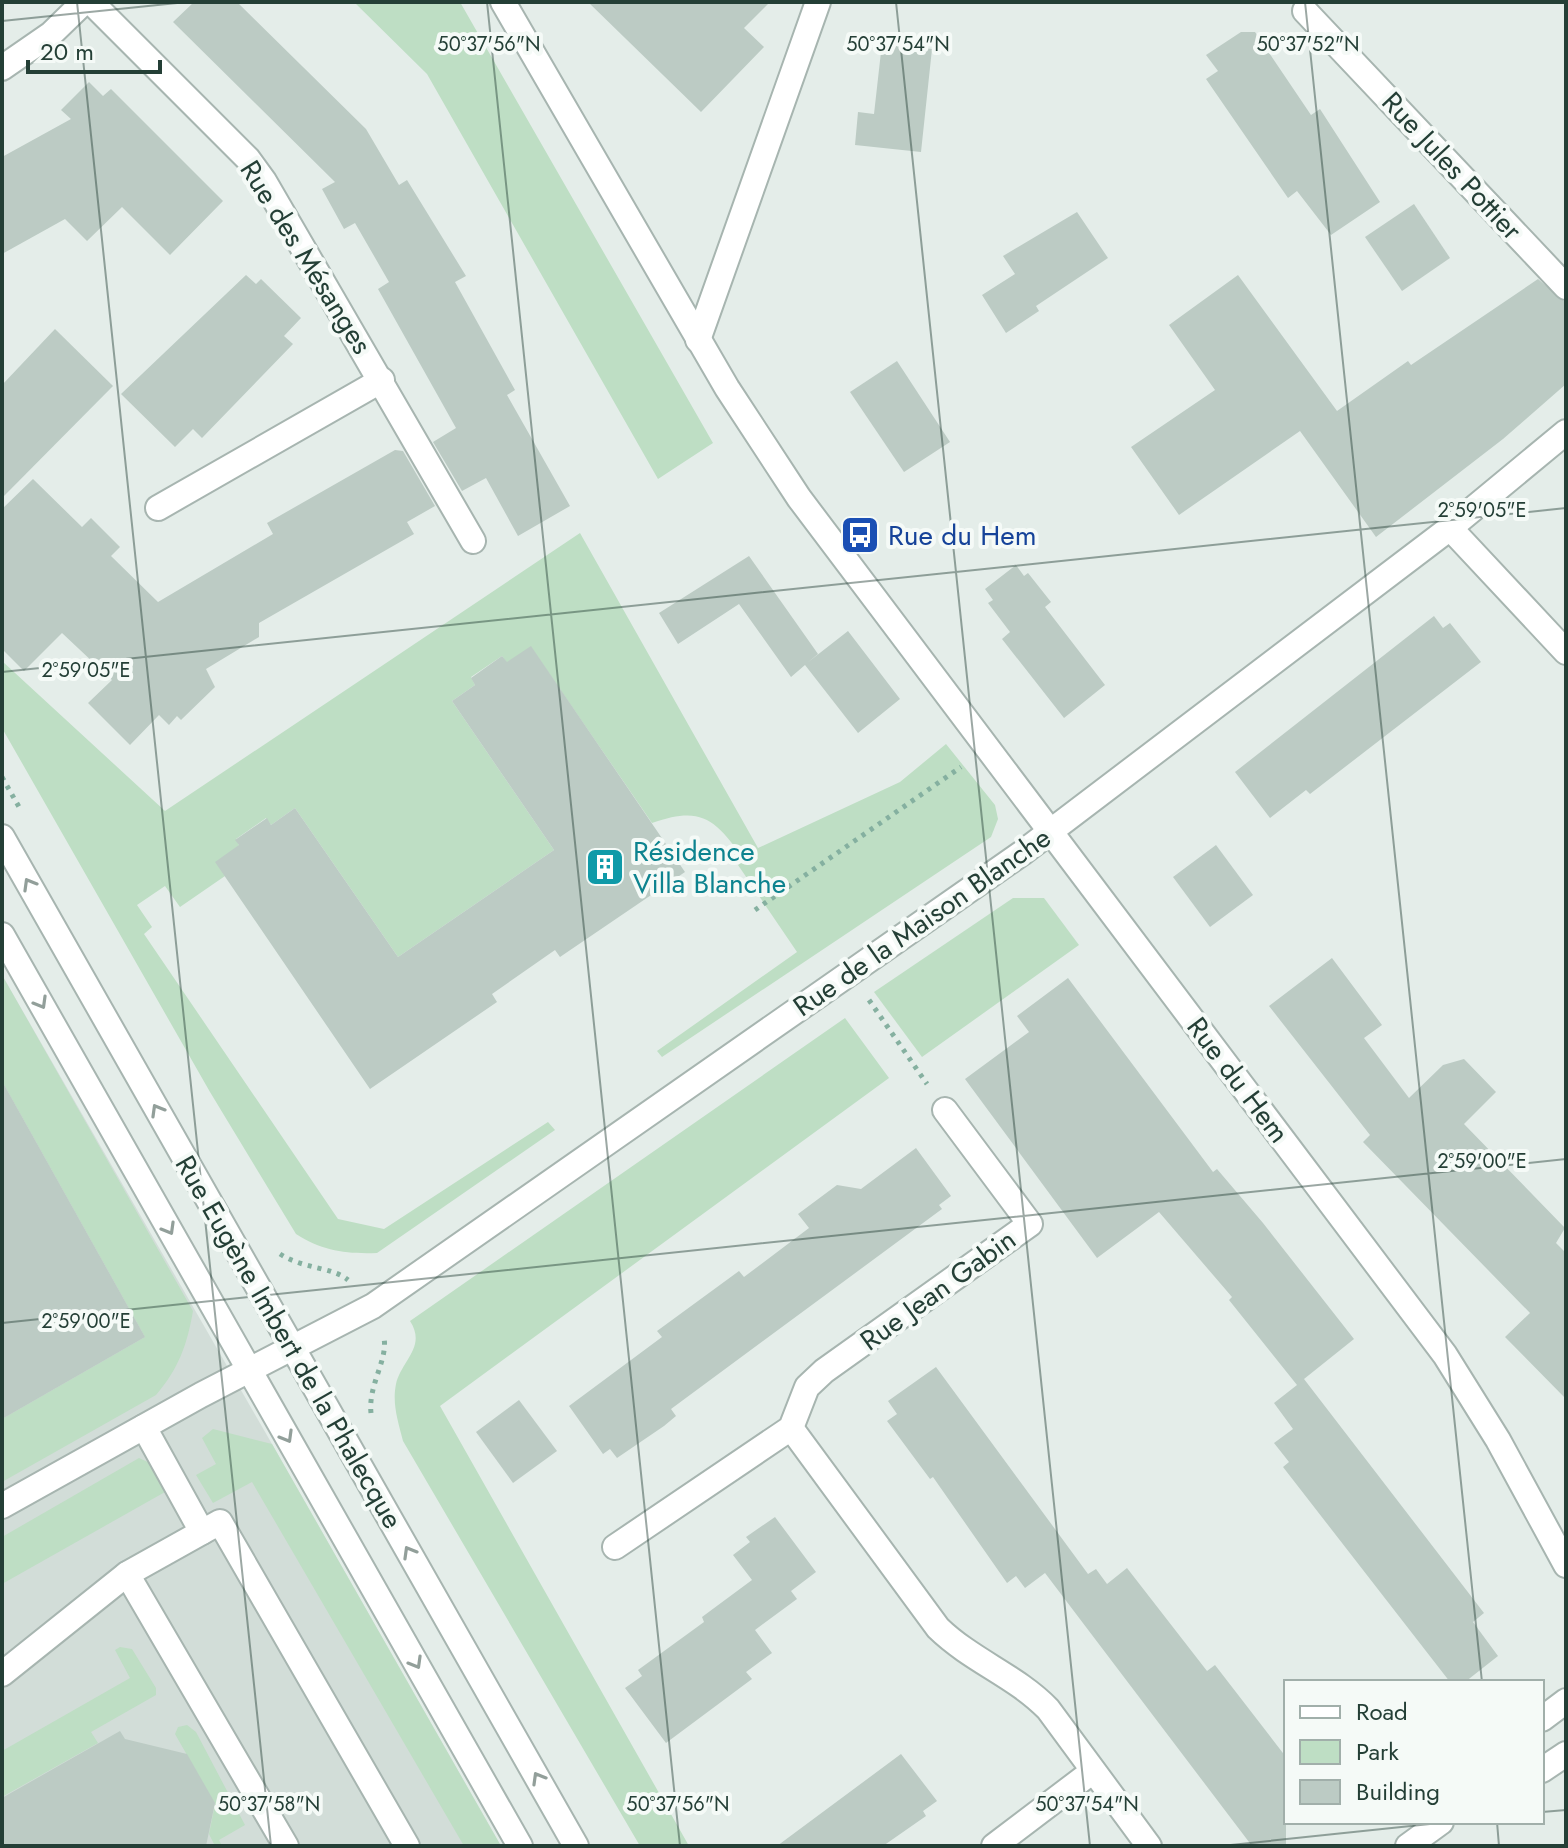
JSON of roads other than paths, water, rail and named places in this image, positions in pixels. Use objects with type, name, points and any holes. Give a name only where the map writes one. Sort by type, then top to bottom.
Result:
[{"type":"street","points":[[2,68],[51,34],[84,2]]},
{"type":"street","name":"Rue des Mésanges","points":[[91,2],[248,159],[276,200],[473,541]]},
{"type":"street","name":"Rue du Hem","points":[[503,2],[698,340],[799,498],[1445,1355],[1512,1464],[1566,1565]]},
{"type":"street","points":[[698,340],[818,2]]},
{"type":"street","name":"Rue Jules Pottier","points":[[1305,11],[1566,287]]},
{"type":"street","name":"Rue des Mésanges","points":[[158,508],[382,380]]},
{"type":"street","name":"Rue de la Maison Blanche","points":[[2,1506],[249,1370],[373,1306],[1051,832],[1450,528],[1566,432]]},
{"type":"street","points":[[1450,528],[1566,652]]},
{"type":"street","name":"Rue Eugène Imbert de la Phalecque","points":[[2,837],[576,1846]]},
{"type":"street","name":"Rue Eugène Imbert de la Phalecque","points":[[2,935],[520,1846]]},
{"type":"street","name":"Rue Jean Gabin","points":[[791,1428],[807,1387],[824,1371],[1030,1224],[945,1110]]},
{"type":"street","points":[[144,1427],[202,1532]]},
{"type":"street","points":[[615,1547],[791,1428],[938,1628],[968,1654],[1031,1692],[1149,1846]]},
{"type":"street","points":[[2,1674],[127,1574],[220,1522],[407,1846]]},
{"type":"street","points":[[127,1574],[286,1846]]},
{"type":"street","points":[[1544,1718],[1566,1701]]},
{"type":"street","points":[[1544,1769],[1566,1754]]},
{"type":"street","points":[[994,1846],[1093,1771]]},
{"type":"street","points":[[1408,1846],[1438,1824]]},
{"type":"place","name":"Rue du Hem","points":[[860,535]]},
{"type":"place","name":"Résidence Villa Blanche","points":[[605,867]]}]
